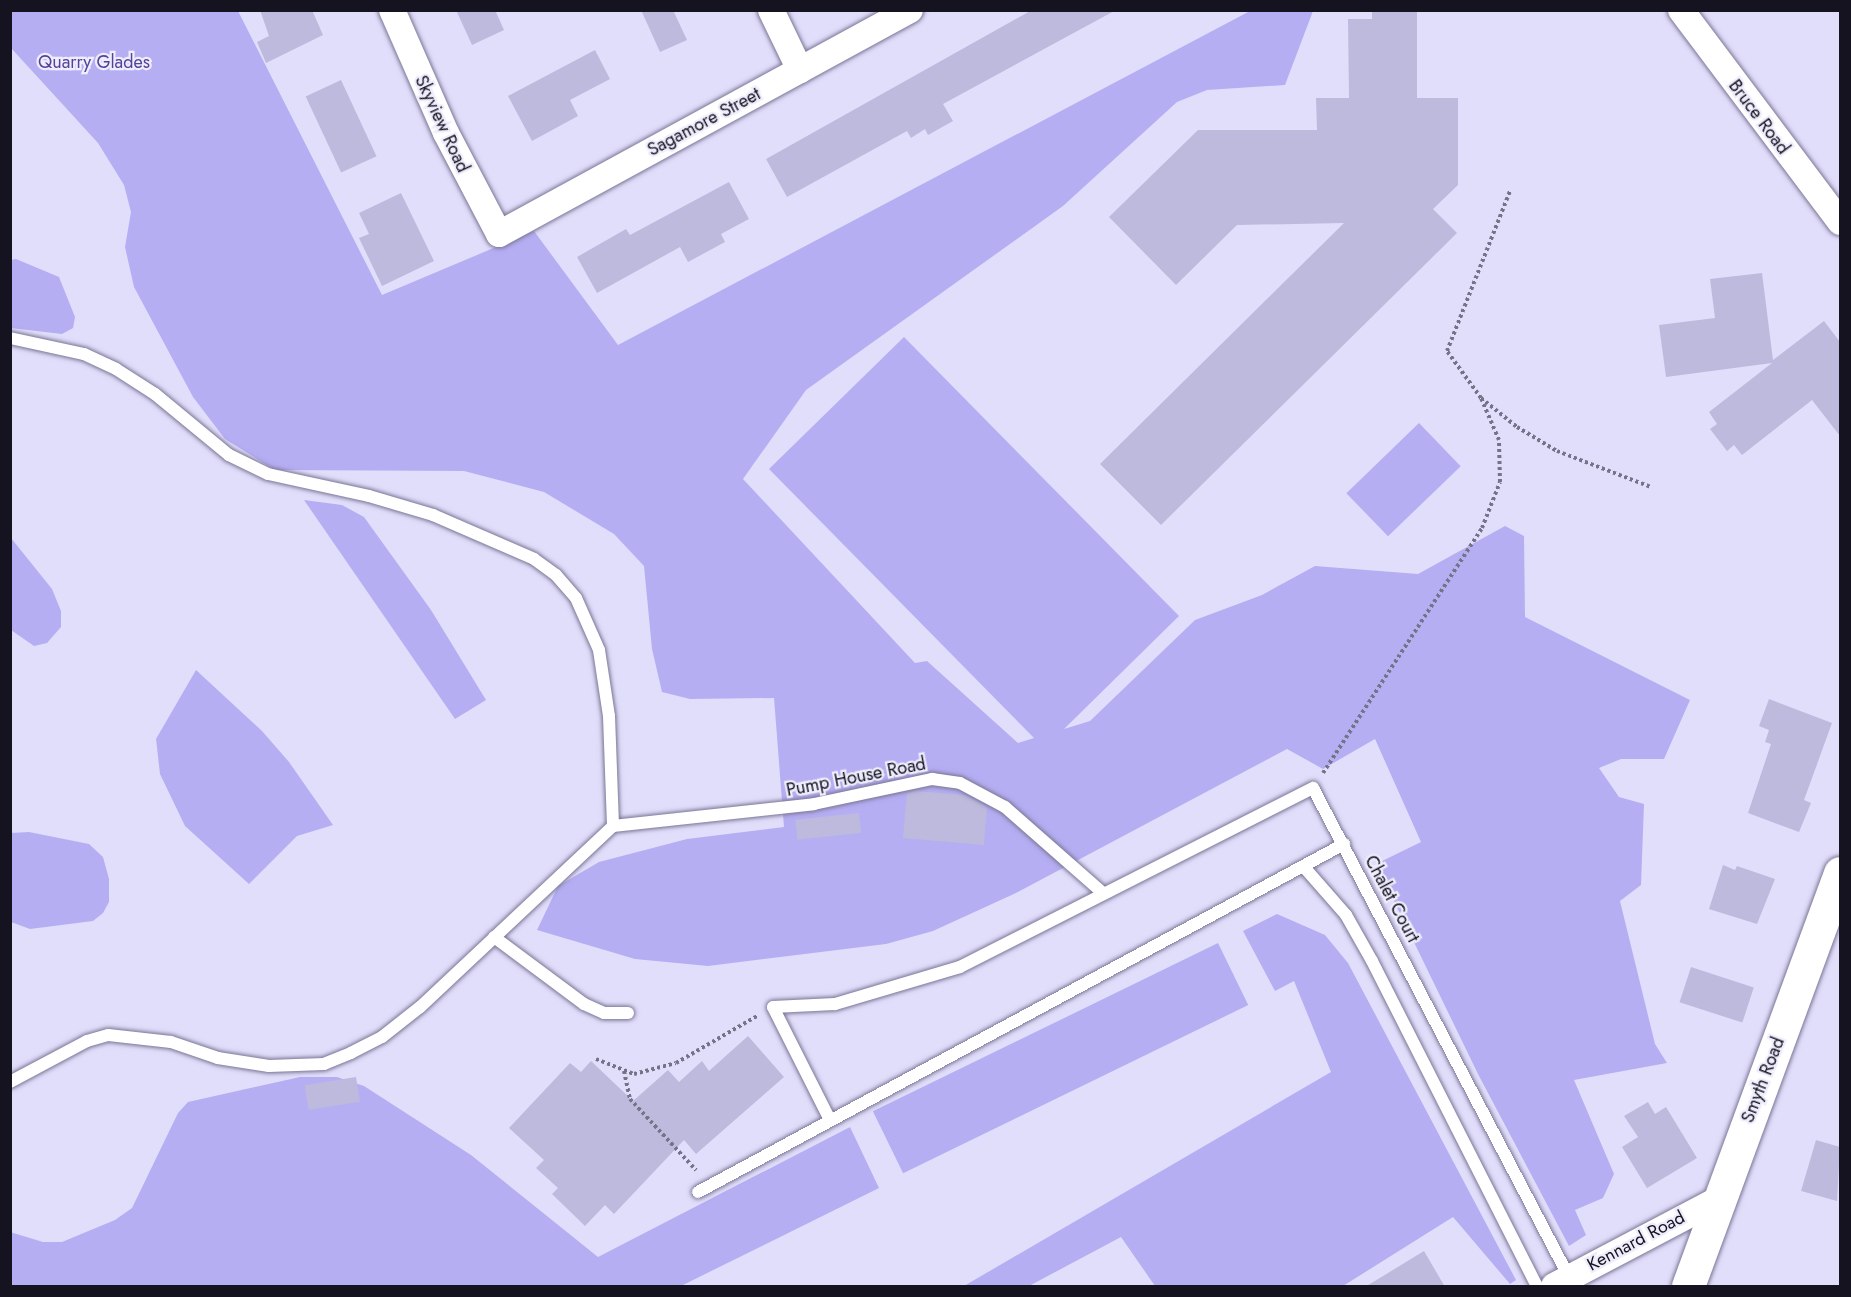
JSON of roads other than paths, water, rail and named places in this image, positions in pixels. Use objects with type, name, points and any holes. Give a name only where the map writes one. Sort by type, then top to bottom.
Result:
[{"type":"street","name":"Skyview Road","points":[[392,10],[455,153],[499,234]]},
{"type":"street","points":[[771,10],[800,70]]},
{"type":"street","name":"Sagamore Street","points":[[499,234],[909,10]]},
{"type":"street","name":"Bruce Road","points":[[1681,10],[1840,222]]},
{"type":"street","name":"Smyth Road","points":[[1688,1287],[1840,873]]},
{"type":"street","name":"Kennard Road","points":[[1562,1282],[1719,1199]]},
{"type":"lane","points":[[10,338],[84,354],[116,369],[155,394],[229,455],[268,474],[369,496],[434,516],[534,559],[556,575],[576,598],[599,650],[609,716],[613,826],[420,1007],[382,1037],[324,1064],[269,1066],[218,1059],[171,1042],[108,1035],[87,1041],[10,1082]]},
{"type":"lane","name":"Pump House Road","points":[[613,826],[814,804],[932,779],[960,783],[1005,807],[1103,893]]},
{"type":"lane","points":[[828,1119],[773,1007],[836,1004],[960,967],[1313,788],[1344,844]]},
{"type":"lane","name":"Chalet Court","points":[[698,1192],[828,1119],[1344,844],[1562,1282]]},
{"type":"lane","points":[[1304,867],[1346,915],[1372,961],[1537,1287]]},
{"type":"lane","points":[[494,937],[584,1004],[604,1013],[628,1013]]},
{"type":"park label","name":"Quarry Glades","points":[[94,62]]}]
